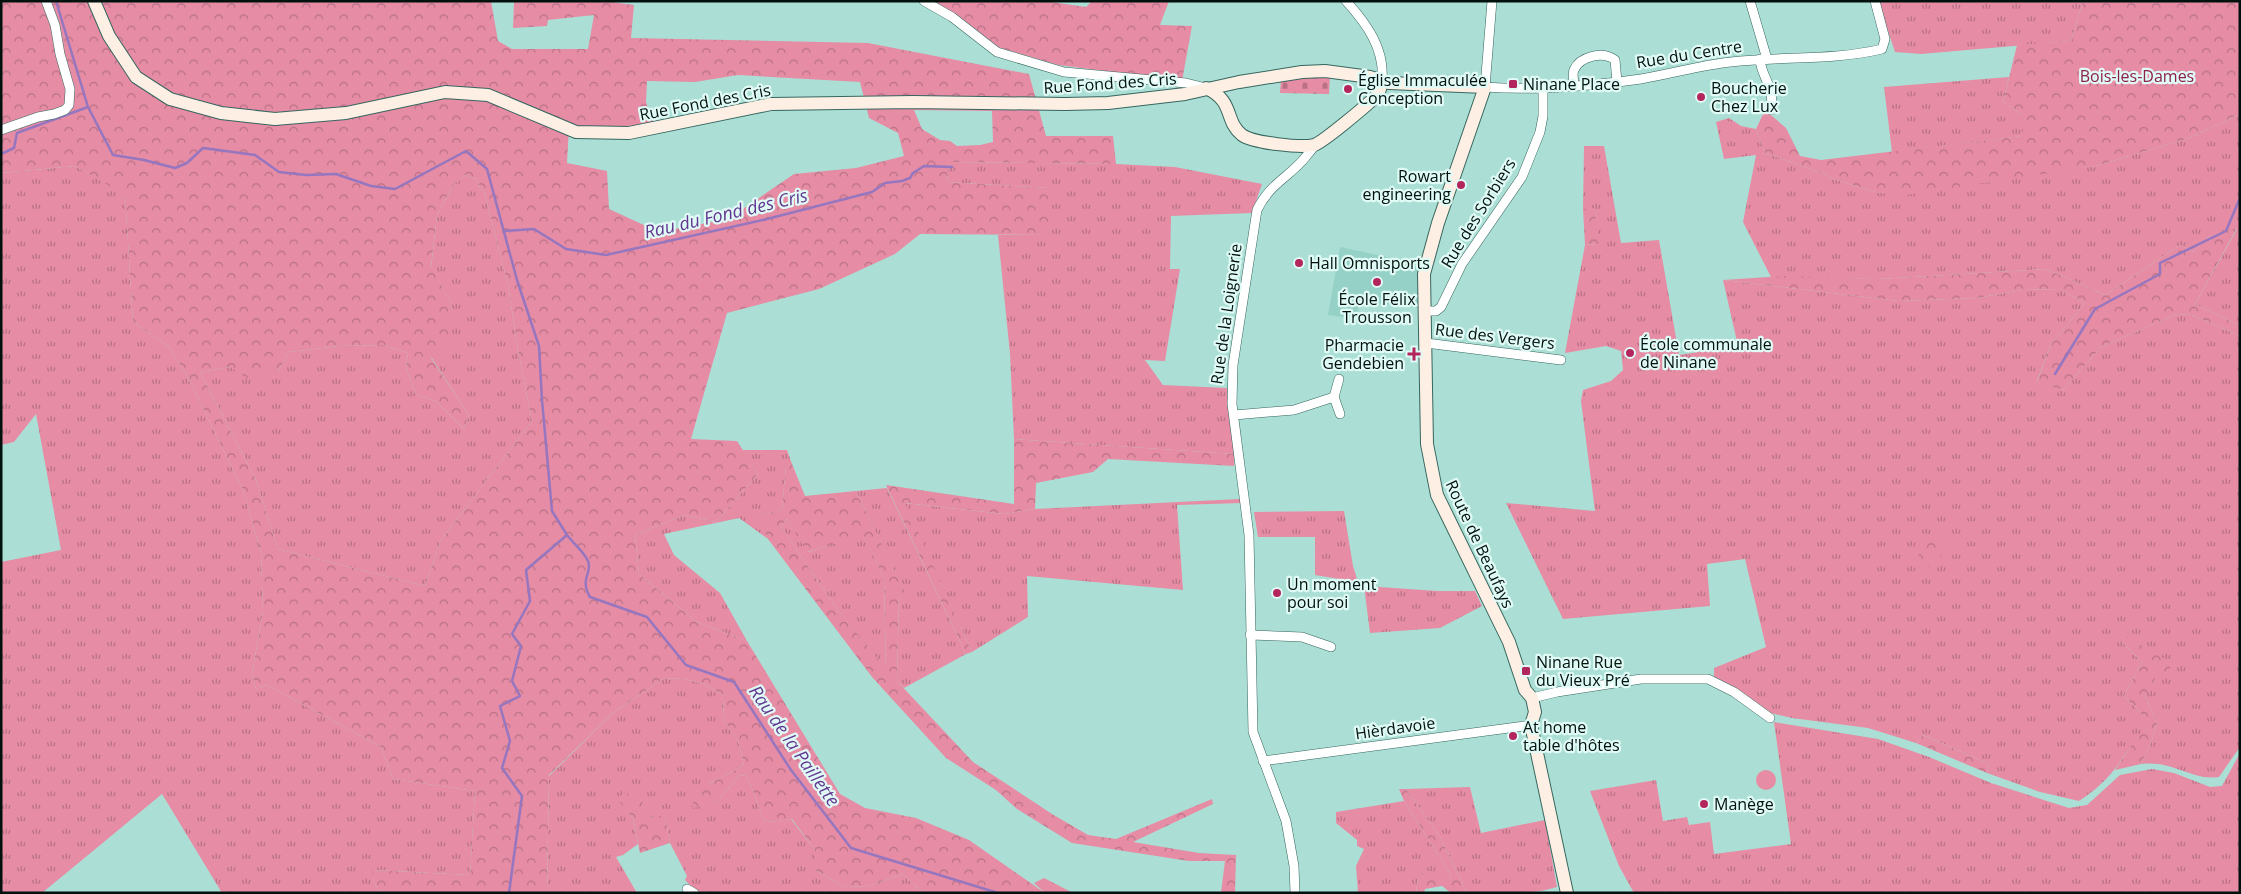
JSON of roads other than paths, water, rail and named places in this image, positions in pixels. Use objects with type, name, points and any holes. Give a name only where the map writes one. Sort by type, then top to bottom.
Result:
[{"type":"street","points":[[1,130],[65,110],[69,104],[70,90],[60,54],[55,25],[46,1]]},
{"type":"street","name":"Rue Fond des Cris","points":[[94,1],[109,36],[136,77],[170,99],[221,114],[275,119],[346,113],[445,92],[488,95],[576,132],[629,133],[771,104],[913,102],[1074,104],[1185,94],[1239,82],[1302,72],[1325,71],[1382,81]]},
{"type":"street","points":[[924,1],[952,17],[997,52],[1064,72],[1186,83],[1206,88],[1220,96],[1236,129],[1249,139],[1293,145],[1316,144]]},
{"type":"street","points":[[1346,1],[1363,19],[1376,41],[1383,73],[1382,81]]},
{"type":"street","points":[[1485,87],[1492,1]]},
{"type":"street","points":[[1750,1],[1763,59],[1760,65],[1771,91],[1771,110]]},
{"type":"street","name":"Rue du Centre","points":[[1382,81],[1514,89],[1574,86],[1617,82],[1728,62],[1763,59],[1803,59],[1855,54],[1882,49],[1885,39],[1875,1]]},
{"type":"street","name":"Rue du Centre","points":[[1574,86],[1572,72],[1579,61],[1595,56],[1615,60],[1617,82]]},
{"type":"street","name":"Rue de la Loignerie","points":[[1295,893],[1294,866],[1286,821],[1253,732],[1249,535],[1232,404],[1233,365],[1257,210],[1264,196],[1303,160],[1316,144],[1379,94],[1382,81]]},
{"type":"street","points":[[1226,105],[1233,88],[1239,82]]},
{"type":"street","name":"Route de Beaufays","points":[[1485,87],[1436,231],[1424,274],[1427,444],[1436,495],[1509,642],[1525,690],[1532,698],[1535,712],[1531,724],[1567,893]]},
{"type":"street","name":"Rue des Sorbiers","points":[[1425,311],[1436,310],[1440,307],[1462,264],[1522,177],[1540,132],[1543,116],[1543,87]]},
{"type":"street","points":[[1293,145],[1300,149],[1303,160]]},
{"type":"street","name":"Rue des Vergers","points":[[1426,342],[1561,360]]},
{"type":"street","points":[[1339,379],[1334,397],[1340,414]]},
{"type":"street","points":[[1234,415],[1294,410],[1334,397]]},
{"type":"street","points":[[1250,635],[1302,637],[1331,647]]},
{"type":"street","points":[[1532,698],[1557,692],[1642,679],[1708,679],[1734,692],[1770,718]]},
{"type":"street","name":"Hièrdavoie","points":[[1263,761],[1531,724]]},
{"type":"waterway","points":[[56,1],[88,107],[113,155],[175,168],[187,163],[203,148],[255,155],[279,172],[306,175],[336,174],[371,186],[395,189],[466,151],[487,169],[517,280],[539,346],[552,511],[567,535],[526,570],[530,601],[512,634],[521,646],[512,681],[520,696],[500,706],[510,741],[502,768],[522,796],[509,893]]},
{"type":"waterway","points":[[1,154],[14,148],[17,133],[88,107]]},
{"type":"waterway","name":"Rau du Fond des Cris","points":[[504,231],[534,229],[566,249],[606,255],[767,219],[872,192],[885,183],[910,178],[913,173],[924,166],[952,167]]},
{"type":"waterway","points":[[2055,374],[2095,309],[2160,274],[2160,263],[2226,231],[2240,198]]},
{"type":"waterway","name":"Rau de la Paillette","points":[[567,535],[588,561],[589,569],[586,585],[590,597],[647,617],[686,665],[734,682],[791,770],[851,848],[998,893]]},
{"type":"place","name":"Ninane Place","points":[[1513,84]]},
{"type":"place","name":"Église Immaculée Conception","points":[[1348,89]]},
{"type":"place","name":"Boucherie Chez Lux","points":[[1701,97]]},
{"type":"place","name":"Rowart engineering","points":[[1461,185]]},
{"type":"place","name":"Hall Omnisports","points":[[1299,263]]},
{"type":"place","name":"École Félix Trousson","points":[[1377,282]]},
{"type":"place","name":"École communale de Ninane","points":[[1630,353]]},
{"type":"place","name":"Pharmacie Gendebien","points":[[1414,354]]},
{"type":"place","name":"Un moment pour soi","points":[[1277,593]]},
{"type":"place","name":"Ninane Rue du Vieux Pré","points":[[1526,671]]},
{"type":"place","name":"At home table d'hôtes","points":[[1513,736]]},
{"type":"place","name":"Manège","points":[[1704,804]]},
{"type":"park label","name":"Bois-les-Dames","points":[[2137,76]]}]
